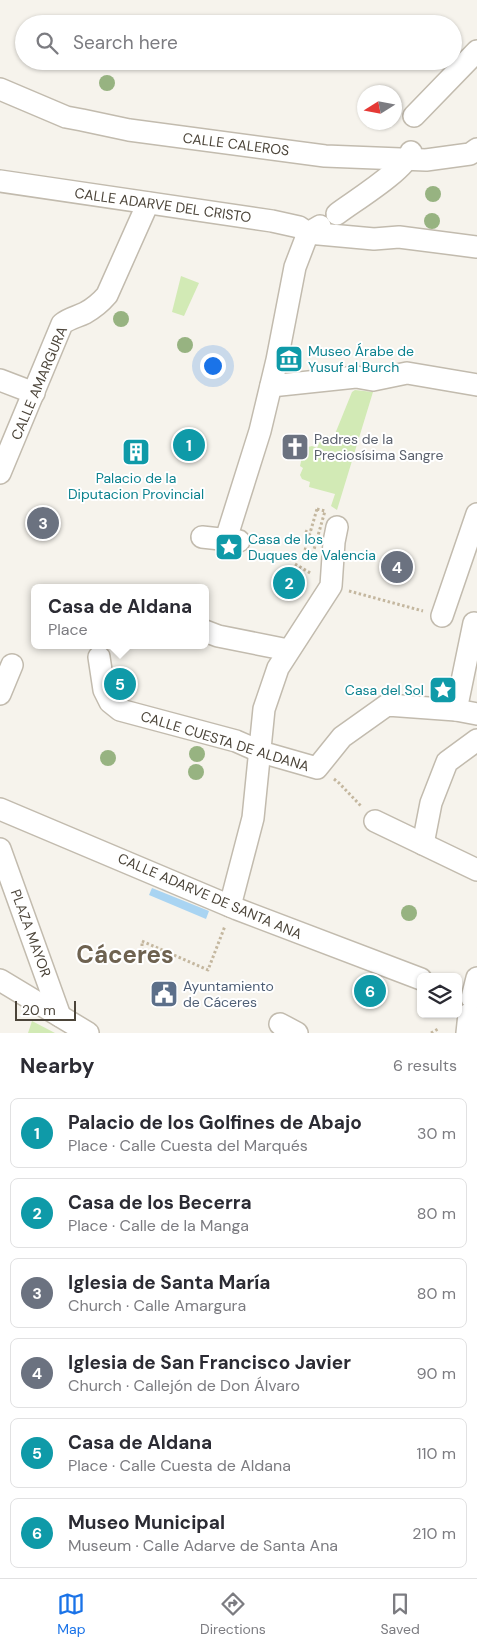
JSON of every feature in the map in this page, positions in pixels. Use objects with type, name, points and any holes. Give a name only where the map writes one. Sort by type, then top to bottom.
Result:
[{"type":"street","points":[[462,66],[477,51]]},
{"type":"street","points":[[414,116],[458,70]]},
{"type":"street","name":"CALLE CALEROS","points":[[0,89],[66,117],[129,130],[326,156],[411,153],[426,160],[470,154],[477,149]]},
{"type":"street","points":[[202,536],[232,540],[271,386],[295,268],[322,224],[393,173],[411,153]]},
{"type":"street","name":"CALLE ADARVE DEL CRISTO","points":[[0,182],[289,224],[298,227],[322,224],[374,239],[399,237],[477,247]]},
{"type":"street","name":"CALLE AMARGURA","points":[[0,473],[62,324],[69,318],[84,313],[100,303],[107,295],[148,203]]},
{"type":"street","points":[[271,386],[356,377],[373,380],[407,373],[477,385]]},
{"type":"street","points":[[0,380],[34,393]]},
{"type":"street","points":[[442,616],[477,514]]},
{"type":"street","points":[[230,906],[253,818],[264,710],[278,668],[331,586],[334,542],[338,528]]},
{"type":"street","points":[[456,710],[474,623]]},
{"type":"street","points":[[209,632],[218,636],[288,650]]},
{"type":"street","name":"CALLE CUESTA DE ALDANA","points":[[99,657],[104,690],[110,702],[120,710],[236,741],[260,752],[317,768]]},
{"type":"street","points":[[0,693],[12,665]]},
{"type":"street","points":[[317,768],[342,737],[387,705],[456,710],[477,714]]},
{"type":"street","points":[[423,844],[431,803],[447,762],[477,740]]},
{"type":"street","name":"CALLE ADARVE DE SANTA ANA","points":[[0,809],[230,906],[417,979]]},
{"type":"street","points":[[375,821],[477,870]]},
{"type":"street","name":"PLAZA MAYOR","points":[[0,849],[60,1016]]},
{"type":"street","points":[[0,980],[88,1033]]},
{"type":"path","points":[[305,531],[310,533],[302,557],[311,560],[318,536]]},
{"type":"path","points":[[331,586],[442,616]]},
{"type":"path","name":"CALLE CUESTA DE ALDANA","points":[[317,768],[339,783],[375,821]]},
{"type":"path","points":[[142,951],[142,941],[208,970],[222,932]]},
{"type":"path","points":[[430,1033],[438,1028]]},
{"type":"green space","points":[[181,276],[199,283],[184,316],[172,312]]},
{"type":"green space","points":[[355,390],[373,392],[337,510],[331,506],[335,494],[309,487],[310,482],[302,479],[300,475],[303,468],[300,466],[304,448],[312,446],[317,448],[322,437],[327,435],[332,438],[335,434],[352,392]]},
{"type":"green space","points":[[32,1021],[55,1033],[28,1033]]},
{"type":"water","points":[[152,888],[209,911],[206,919],[149,895]]},
{"type":"place","name":"Museo Árabe de Yusuf al Burch","points":[[289,359]]},
{"type":"place","name":"Palacio de los Golfines de Abajo","points":[[189,445]]},
{"type":"place","name":"Padres de la Preciosísima Sangre","points":[[295,447]]},
{"type":"place","name":"Palacio de la Diputacion Provincial","points":[[136,452]]},
{"type":"place","name":"Iglesia de Santa María","points":[[43,523]]},
{"type":"place","name":"Casa de los Duques de Valencia","points":[[229,547]]},
{"type":"place","name":"Iglesia de San Francisco Javier","points":[[397,567]]},
{"type":"place","name":"Casa de los Becerra","points":[[289,583]]},
{"type":"place","name":"Casa de Aldana","points":[[120,684]]},
{"type":"place","name":"Casa del Sol","points":[[443,690]]},
{"type":"place","name":"Museo Municipal","points":[[370,991]]},
{"type":"place","name":"Ayuntamiento de Cáceres","points":[[164,994]]},
{"type":"district","name":"Cáceres","points":[[125,955]]}]
